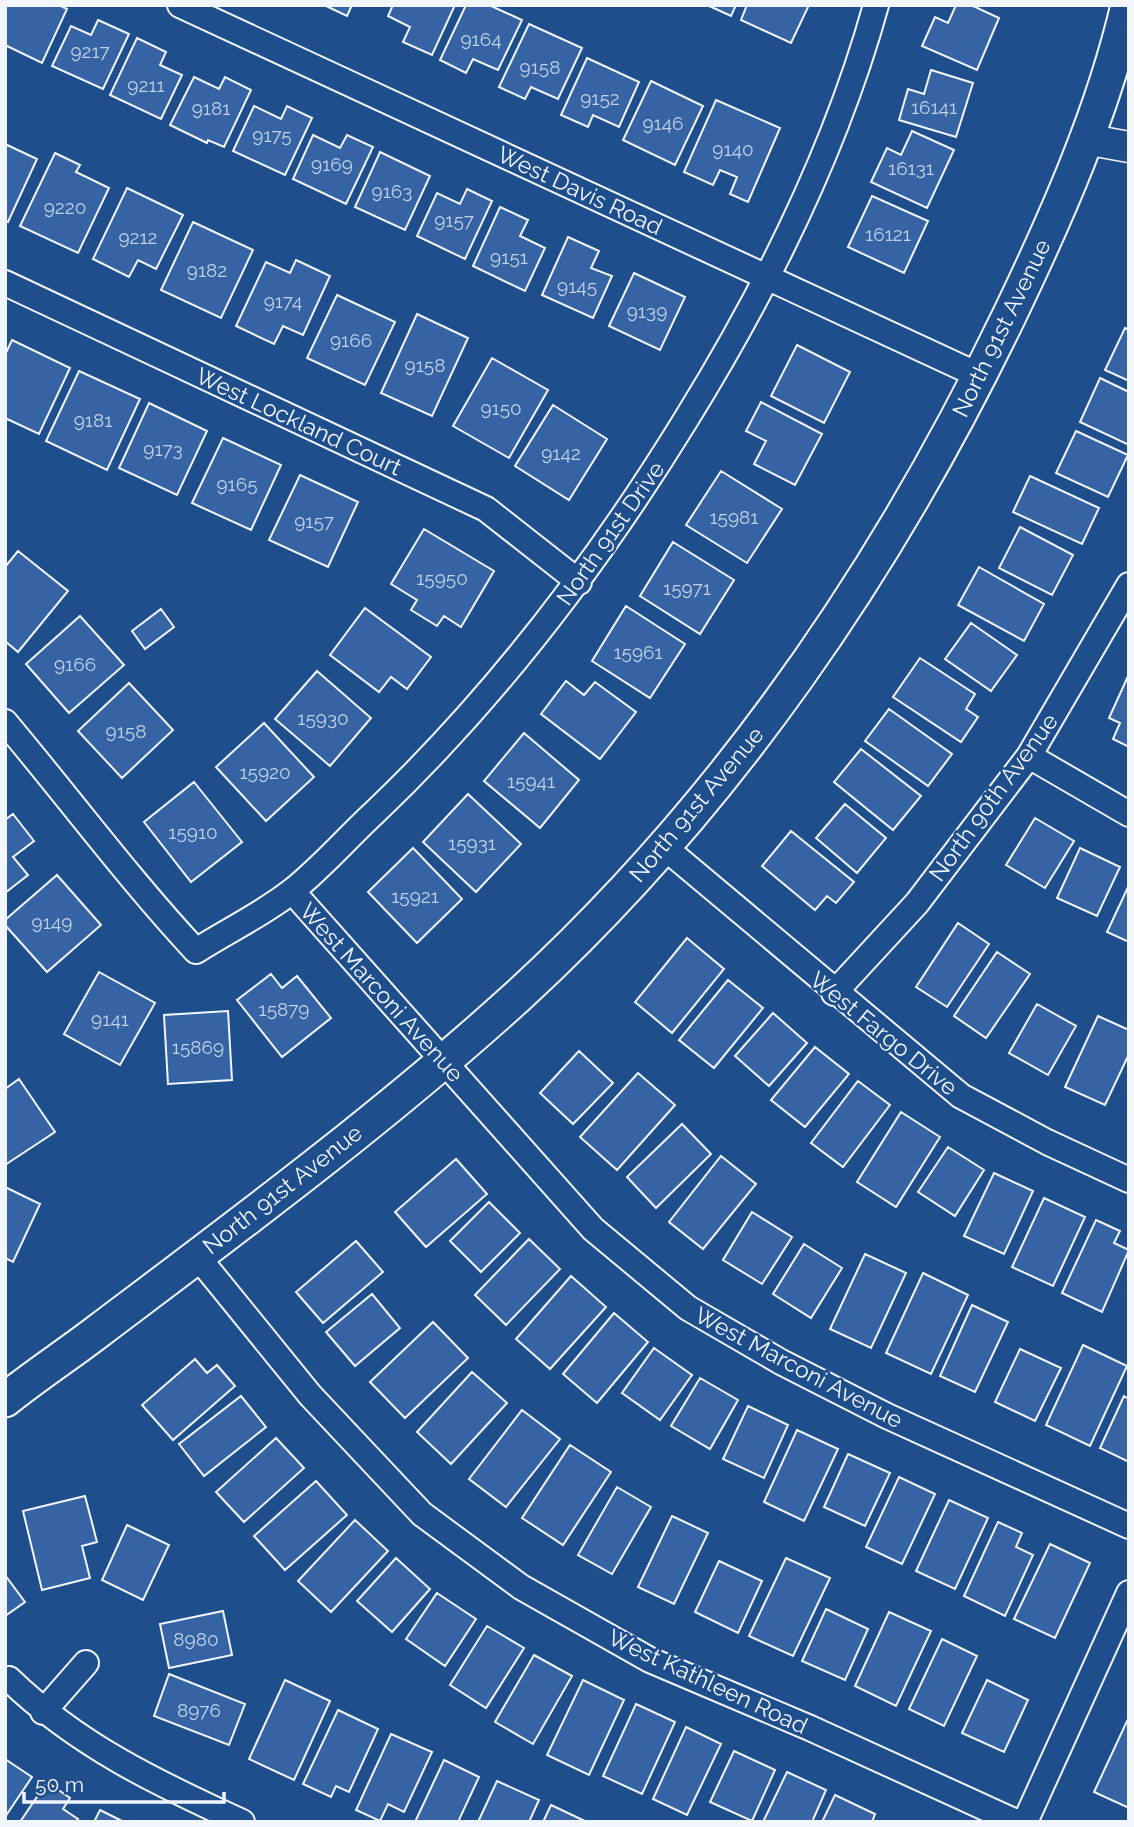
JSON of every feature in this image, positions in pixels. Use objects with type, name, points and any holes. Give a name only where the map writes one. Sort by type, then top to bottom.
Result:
[{"type":"main road","name":"North 91st Avenue","points":[[5,1400],[364,1126],[519,995],[664,847],[745,749],[844,611],[980,376],[1039,253],[1085,139],[1118,47],[1128,5]]},
{"type":"street","name":"West Davis Road","points":[[180,5],[980,376]]},
{"type":"street","name":"North 91st Drive","points":[[5,722],[86,817],[140,891],[195,951],[292,891],[440,750],[579,582],[637,499],[734,343],[768,277],[830,140],[865,45],[876,5]]},
{"type":"street","points":[[1085,139],[1129,147]]},
{"type":"street","name":"West Lockland Court","points":[[5,283],[486,509],[579,582]]},
{"type":"street","name":"North 90th Avenue","points":[[834,993],[917,904],[1029,755],[1129,585]]},
{"type":"street","points":[[1029,755],[1129,814]]},
{"type":"street","name":"West Fargo Drive","points":[[664,847],[834,993],[961,1096],[1047,1142],[1129,1180]]},
{"type":"street","name":"West Marconi Avenue","points":[[292,891],[593,1229],[688,1308],[781,1362],[887,1416],[1129,1526]]},
{"type":"street","name":"West Kathleen Road","points":[[197,1256],[310,1395],[422,1514],[521,1587],[650,1660],[810,1728],[1016,1822]]},
{"type":"street","points":[[1025,1822],[1129,1593]]},
{"type":"street","points":[[43,1712],[86,1663]]},
{"type":"street","points":[[7,1681],[84,1742],[156,1783],[242,1822]]},
{"type":"building","points":[[5,5],[59,5],[67,9],[42,63],[5,45]]},
{"type":"building","points":[[324,5],[352,5],[347,16]]},
{"type":"building","points":[[393,5],[455,5],[432,55],[403,42],[410,27],[388,16]]},
{"type":"building","points":[[466,5],[489,5],[522,20],[498,70],[473,59],[466,73],[440,60]]},
{"type":"building","points":[[707,5],[736,5],[731,16]]},
{"type":"building","points":[[747,5],[809,5],[791,43],[741,20]]},
{"type":"building","points":[[956,5],[971,5],[999,18],[977,70],[922,46],[935,17],[948,23]]},
{"type":"building","points":[[98,20],[129,34],[103,89],[52,66],[71,26],[91,35]]},
{"type":"building","points":[[529,24],[582,48],[558,99],[531,87],[525,99],[499,87]]},
{"type":"building","points":[[137,38],[166,52],[160,65],[182,75],[161,119],[110,95]]},
{"type":"building","points":[[587,58],[639,82],[619,127],[593,115],[588,127],[561,115]]},
{"type":"building","points":[[931,70],[973,83],[956,137],[899,120],[908,89],[924,94]]},
{"type":"building","points":[[194,77],[219,89],[225,77],[251,90],[224,147],[208,140],[207,143],[170,125]]},
{"type":"building","points":[[651,81],[703,106],[675,165],[623,140]]},
{"type":"building","points":[[716,100],[780,128],[748,202],[730,194],[737,177],[720,170],[713,185],[684,172]]},
{"type":"building","points":[[254,106],[281,119],[287,106],[312,118],[285,175],[233,151]]},
{"type":"building","points":[[912,131],[954,150],[927,208],[871,182],[887,148],[901,155]]},
{"type":"building","points":[[313,135],[340,148],[347,135],[373,147],[346,204],[293,179]]},
{"type":"building","points":[[5,144],[37,159],[8,222],[5,221]]},
{"type":"building","points":[[380,152],[430,176],[405,230],[355,207]]},
{"type":"building","points":[[55,153],[80,165],[76,172],[109,188],[78,253],[20,226]]},
{"type":"building","points":[[127,188],[183,215],[156,269],[138,260],[129,277],[93,259]]},
{"type":"building","points":[[467,189],[492,201],[465,259],[417,236],[437,193],[460,204]]},
{"type":"building","points":[[872,196],[928,221],[904,273],[848,247]]},
{"type":"building","points":[[500,207],[528,220],[520,236],[545,248],[525,291],[473,266]]},
{"type":"building","points":[[193,222],[253,250],[221,318],[161,290]]},
{"type":"building","points":[[568,237],[599,251],[591,268],[612,276],[593,318],[542,295]]},
{"type":"building","points":[[296,260],[330,276],[303,335],[283,326],[274,344],[236,326],[266,262],[290,273]]},
{"type":"building","points":[[634,273],[685,297],[660,350],[609,326]]},
{"type":"building","points":[[337,295],[395,322],[365,385],[307,358]]},
{"type":"building","points":[[417,314],[468,338],[432,416],[381,393]]},
{"type":"building","points":[[1125,328],[1129,330],[1129,381],[1105,370]]},
{"type":"building","points":[[12,340],[70,368],[39,434],[5,418],[5,355]]},
{"type":"building","points":[[797,345],[850,372],[824,423],[771,396]]},
{"type":"building","points":[[492,358],[548,390],[509,458],[453,426]]},
{"type":"building","points":[[79,371],[140,399],[107,470],[46,441]]},
{"type":"building","points":[[1100,378],[1129,392],[1129,445],[1080,422]]},
{"type":"building","points":[[761,402],[822,434],[795,485],[754,464],[766,441],[746,431]]},
{"type":"building","points":[[149,403],[207,431],[177,495],[119,468]]},
{"type":"building","points":[[553,405],[607,439],[569,500],[515,466]]},
{"type":"building","points":[[1076,431],[1128,455],[1108,497],[1056,473]]},
{"type":"building","points":[[223,438],[281,465],[251,530],[192,503]]},
{"type":"building","points":[[721,471],[782,509],[747,563],[686,525]]},
{"type":"building","points":[[300,475],[358,502],[328,567],[269,540]]},
{"type":"building","points":[[1030,476],[1099,508],[1082,544],[1013,512]]},
{"type":"building","points":[[1020,527],[1073,555],[1052,595],[999,568]]},
{"type":"building","points":[[424,529],[494,571],[461,627],[444,616],[437,626],[411,610],[417,600],[391,584]]},
{"type":"building","points":[[673,542],[734,580],[700,634],[640,596]]},
{"type":"building","points":[[18,551],[68,591],[18,652],[5,641],[5,567]]},
{"type":"building","points":[[979,567],[1044,604],[1024,641],[958,605]]},
{"type":"building","points":[[626,606],[685,644],[650,698],[592,661]]},
{"type":"building","points":[[365,608],[431,657],[407,689],[391,677],[379,692],[330,655]]},
{"type":"building","points":[[161,609],[174,627],[145,649],[132,631]]},
{"type":"building","points":[[80,616],[124,665],[69,713],[26,664]]},
{"type":"building","points":[[971,623],[1017,655],[991,691],[945,659]]},
{"type":"building","points":[[920,658],[975,694],[966,709],[978,717],[961,742],[893,697]]},
{"type":"building","points":[[317,671],[371,718],[330,766],[275,719]]},
{"type":"building","points":[[1129,674],[1129,747],[1113,739],[1120,723],[1109,718]]},
{"type":"building","points":[[566,681],[584,695],[595,682],[636,712],[600,759],[541,714]]},
{"type":"building","points":[[129,683],[173,730],[122,778],[78,731]]},
{"type":"building","points":[[889,709],[952,754],[928,786],[865,741]]},
{"type":"building","points":[[264,723],[314,777],[266,821],[216,767]]},
{"type":"building","points":[[524,733],[579,780],[540,828],[484,781]]},
{"type":"building","points":[[861,749],[921,796],[893,830],[834,782]]},
{"type":"building","points":[[194,782],[242,842],[191,882],[144,822]]},
{"type":"building","points":[[468,794],[521,844],[476,892],[423,842]]},
{"type":"building","points":[[845,804],[886,838],[857,873],[816,838]]},
{"type":"building","points":[[13,814],[34,841],[13,857],[28,875],[5,893],[5,820]]},
{"type":"building","points":[[1035,818],[1074,841],[1045,888],[1006,865]]},
{"type":"building","points":[[791,831],[854,882],[836,903],[827,896],[815,910],[762,866]]},
{"type":"building","points":[[413,848],[462,899],[417,943],[368,892]]},
{"type":"building","points":[[1080,848],[1120,867],[1097,916],[1057,898]]},
{"type":"building","points":[[57,875],[101,925],[47,972],[5,925],[5,920]]},
{"type":"building","points":[[1129,885],[1129,942],[1107,932]]},
{"type":"building","points":[[958,923],[989,944],[947,1007],[916,987]]},
{"type":"building","points":[[687,938],[724,969],[672,1033],[635,1002]]},
{"type":"building","points":[[997,952],[1030,974],[986,1038],[954,1016]]},
{"type":"building","points":[[99,972],[155,1003],[120,1065],[64,1034]]},
{"type":"building","points":[[271,974],[282,988],[297,976],[331,1018],[282,1057],[237,1000]]},
{"type":"building","points":[[728,980],[763,1008],[714,1068],[679,1040]]},
{"type":"building","points":[[1037,1004],[1076,1026],[1048,1075],[1009,1053]]},
{"type":"building","points":[[228,1011],[232,1080],[168,1084],[164,1015]]},
{"type":"building","points":[[773,1013],[807,1043],[769,1086],[735,1056]]},
{"type":"building","points":[[1098,1016],[1129,1030],[1129,1054],[1105,1105],[1065,1087]]},
{"type":"building","points":[[815,1047],[849,1074],[805,1127],[771,1100]]},
{"type":"building","points":[[579,1051],[613,1083],[573,1124],[540,1093]]},
{"type":"building","points":[[638,1073],[675,1105],[617,1170],[580,1137]]},
{"type":"building","points":[[19,1079],[55,1132],[5,1165],[5,1089]]},
{"type":"building","points":[[858,1081],[890,1105],[843,1167],[811,1143]]},
{"type":"building","points":[[901,1112],[940,1137],[896,1207],[857,1182]]},
{"type":"building","points":[[682,1124],[711,1154],[656,1208],[627,1177]]},
{"type":"building","points":[[948,1147],[984,1170],[955,1216],[918,1192]]},
{"type":"building","points":[[721,1156],[756,1184],[703,1249],[669,1222]]},
{"type":"building","points":[[456,1159],[487,1194],[426,1247],[395,1212]]},
{"type":"building","points":[[994,1173],[1033,1191],[1004,1254],[964,1236]]},
{"type":"building","points":[[5,1187],[40,1204],[13,1262],[5,1258]]},
{"type":"building","points":[[1044,1198],[1085,1217],[1053,1286],[1012,1267]]},
{"type":"building","points":[[489,1202],[520,1233],[481,1272],[450,1241]]},
{"type":"building","points":[[752,1212],[792,1237],[762,1284],[723,1260]]},
{"type":"building","points":[[1096,1220],[1120,1231],[1114,1243],[1129,1250],[1102,1312],[1062,1293]]},
{"type":"building","points":[[529,1239],[560,1269],[506,1325],[475,1295]]},
{"type":"building","points":[[356,1241],[383,1272],[323,1323],[296,1292]]},
{"type":"building","points":[[804,1244],[842,1268],[811,1318],[773,1294]]},
{"type":"building","points":[[865,1254],[906,1273],[871,1348],[830,1329]]},
{"type":"building","points":[[923,1273],[968,1295],[931,1374],[886,1353]]},
{"type":"building","points":[[571,1276],[606,1307],[550,1369],[516,1339]]},
{"type":"building","points":[[372,1294],[400,1328],[355,1366],[326,1332]]},
{"type":"building","points":[[972,1305],[1008,1322],[975,1392],[940,1376]]},
{"type":"building","points":[[614,1313],[648,1342],[597,1403],[563,1374]]},
{"type":"building","points":[[433,1322],[468,1358],[405,1418],[370,1382]]},
{"type":"building","points":[[1083,1345],[1127,1366],[1090,1446],[1046,1425]]},
{"type":"building","points":[[654,1348],[692,1375],[660,1420],[622,1393]]},
{"type":"building","points":[[1020,1349],[1061,1368],[1035,1421],[995,1402]]},
{"type":"building","points":[[195,1359],[207,1373],[217,1365],[235,1386],[173,1440],[142,1405]]},
{"type":"building","points":[[472,1372],[507,1403],[451,1464],[417,1432]]},
{"type":"building","points":[[700,1378],[738,1400],[710,1449],[671,1426]]},
{"type":"building","points":[[241,1396],[266,1427],[204,1476],[179,1444]]},
{"type":"building","points":[[1124,1396],[1129,1399],[1129,1462],[1100,1448]]},
{"type":"building","points":[[748,1406],[788,1425],[764,1478],[723,1459]]},
{"type":"building","points":[[522,1410],[560,1439],[506,1507],[469,1479]]},
{"type":"building","points":[[797,1430],[838,1449],[804,1521],[764,1502]]},
{"type":"building","points":[[276,1438],[304,1468],[244,1522],[216,1492]]},
{"type":"building","points":[[570,1445],[611,1472],[563,1545],[522,1518]]},
{"type":"building","points":[[848,1454],[890,1473],[865,1526],[824,1507]]},
{"type":"building","points":[[899,1477],[935,1494],[902,1564],[866,1547]]},
{"type":"building","points":[[316,1481],[347,1515],[285,1570],[254,1536]]},
{"type":"building","points":[[617,1487],[651,1507],[612,1574],[578,1555]]},
{"type":"building","points":[[85,1496],[97,1542],[82,1546],[90,1578],[42,1590],[23,1511]]},
{"type":"building","points":[[949,1500],[988,1518],[955,1589],[916,1571]]},
{"type":"building","points":[[672,1516],[708,1533],[674,1604],[638,1587]]},
{"type":"building","points":[[355,1520],[388,1551],[331,1612],[298,1581]]},
{"type":"building","points":[[998,1522],[1022,1533],[1016,1547],[1033,1555],[1005,1616],[964,1596]]},
{"type":"building","points":[[127,1525],[169,1545],[143,1600],[102,1580]]},
{"type":"building","points":[[1050,1544],[1090,1563],[1055,1638],[1014,1619]]},
{"type":"building","points":[[396,1558],[430,1589],[392,1632],[357,1601]]},
{"type":"building","points":[[786,1558],[830,1578],[793,1656],[749,1636]]},
{"type":"building","points":[[719,1561],[762,1581],[738,1633],[695,1612]]},
{"type":"building","points":[[5,1575],[25,1602],[5,1616]]},
{"type":"building","points":[[437,1593],[476,1619],[445,1666],[406,1639]]},
{"type":"building","points":[[826,1609],[868,1629],[845,1680],[802,1661]]},
{"type":"building","points":[[223,1611],[232,1655],[169,1668],[160,1624]]},
{"type":"building","points":[[889,1612],[931,1631],[896,1706],[855,1686]]},
{"type":"building","points":[[487,1626],[524,1648],[486,1708],[450,1685]]},
{"type":"building","points":[[942,1639],[977,1656],[944,1726],[909,1709]]},
{"type":"building","points":[[534,1655],[572,1676],[533,1744],[495,1722]]},
{"type":"building","points":[[169,1674],[245,1704],[229,1745],[154,1716]]},
{"type":"building","points":[[285,1680],[330,1701],[294,1780],[249,1759]]},
{"type":"building","points":[[583,1680],[624,1700],[589,1775],[547,1755]]},
{"type":"building","points":[[987,1680],[1028,1700],[1004,1752],[962,1733]]},
{"type":"building","points":[[636,1704],[675,1722],[642,1794],[603,1776]]},
{"type":"building","points":[[338,1710],[378,1729],[349,1792],[336,1786],[331,1797],[303,1784]]},
{"type":"building","points":[[1127,1721],[1129,1722],[1129,1808],[1094,1792]]},
{"type":"building","points":[[686,1727],[721,1744],[687,1815],[653,1799]]},
{"type":"building","points":[[391,1734],[432,1752],[404,1812],[388,1804],[380,1821],[356,1810]]},
{"type":"building","points":[[734,1751],[775,1770],[752,1821],[710,1802]]},
{"type":"building","points":[[5,1759],[32,1777],[5,1817]]},
{"type":"building","points":[[444,1760],[479,1777],[458,1822],[415,1822]]},
{"type":"building","points":[[787,1772],[826,1790],[812,1822],[763,1822]]},
{"type":"building","points":[[497,1781],[539,1800],[529,1822],[478,1822]]},
{"type":"building","points":[[47,1782],[70,1798],[63,1809],[78,1819],[76,1822],[20,1822]]},
{"type":"building","points":[[835,1795],[875,1814],[872,1822],[822,1822]]},
{"type":"building","points":[[551,1805],[587,1822],[543,1822]]},
{"type":"building","points":[[100,1810],[124,1822],[94,1822]]}]
